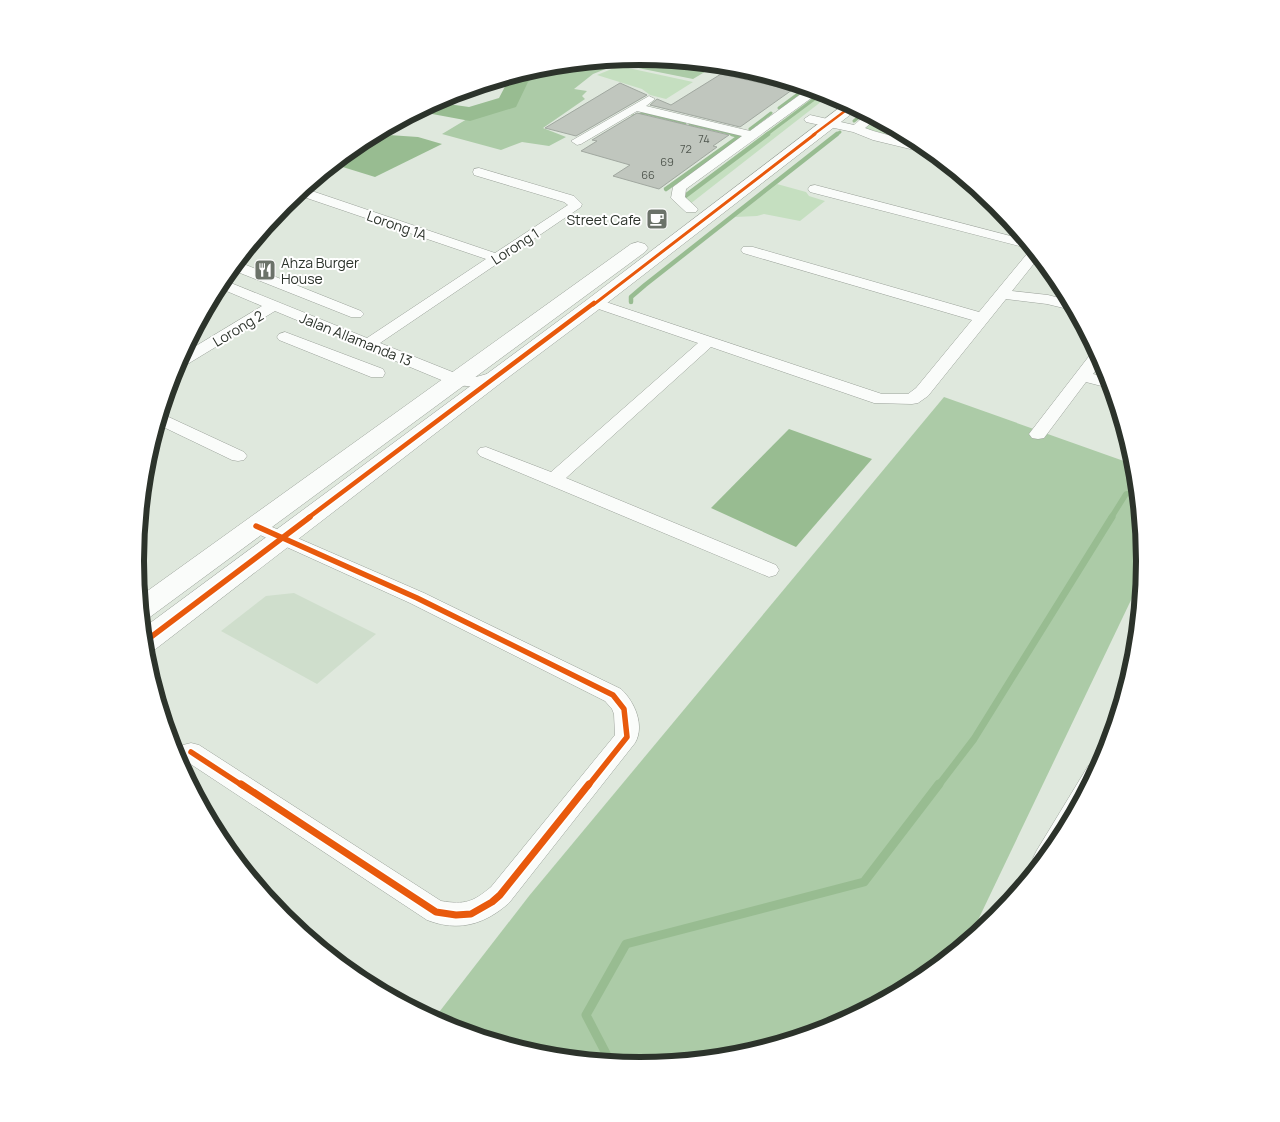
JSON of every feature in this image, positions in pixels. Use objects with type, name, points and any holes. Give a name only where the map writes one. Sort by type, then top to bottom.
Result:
[{"type":"street","points":[[691,209],[678,198],[680,187],[808,95]]},
{"type":"street","points":[[577,141],[651,97]]},
{"type":"street","points":[[146,606],[691,209],[830,103]]},
{"type":"street","points":[[637,107],[752,135]]},
{"type":"street","points":[[150,638],[494,377],[595,304],[846,110]]},
{"type":"street","points":[[810,119],[856,129],[877,137],[910,145]]},
{"type":"street","points":[[856,129],[867,120]]},
{"type":"street","name":"Lorong 1","points":[[368,344],[574,207],[575,204],[569,199],[479,172]]},
{"type":"street","points":[[815,190],[1020,242]]},
{"type":"street","name":"Lorong 1A","points":[[307,194],[496,258]]},
{"type":"street","points":[[748,250],[982,318]]},
{"type":"street","points":[[595,304],[880,399],[912,399],[922,392],[1004,294],[1032,257]]},
{"type":"street","points":[[240,268],[356,314]]},
{"type":"street","name":"Jalan Allamanda 13","points":[[228,285],[457,380],[477,382],[494,377]]},
{"type":"street","points":[[1004,294],[1048,300],[1064,304]]},
{"type":"street","name":"Lorong 2","points":[[188,357],[274,305]]},
{"type":"street","points":[[310,346],[336,331]]},
{"type":"street","points":[[286,337],[377,373]]},
{"type":"street","points":[[553,480],[708,342]]},
{"type":"street","points":[[1038,434],[1094,361]]},
{"type":"street","points":[[1083,376],[1102,381]]},
{"type":"street","points":[[165,421],[238,456]]},
{"type":"street","points":[[486,452],[769,570]]},
{"type":"street","points":[[191,752],[436,912],[459,917],[485,908],[500,895],[627,737],[626,713],[621,702],[613,695],[417,598],[256,526]]},
{"type":"shaded area","points":[[625,65],[672,66],[709,70],[693,79]]},
{"type":"shaded area","points":[[613,66],[593,74],[574,89],[587,91],[582,96],[585,99],[543,128],[566,137],[549,146],[522,142],[501,150],[442,134],[472,116],[512,102],[527,79],[575,69]]},
{"type":"shaded area","points":[[619,66],[693,82],[666,99],[650,95],[642,89],[597,75]]},
{"type":"shaded area","points":[[814,97],[823,100],[690,204],[679,198]]},
{"type":"shaded area","points":[[871,122],[901,140],[860,130]]},
{"type":"shaded area","points":[[386,135],[418,137],[442,144],[375,177],[339,166]]},
{"type":"shaded area","points":[[777,184],[806,192],[809,196],[825,201],[800,221],[764,214],[735,217]]},
{"type":"shaded area","points":[[944,397],[1125,462],[1132,496],[1135,529],[1135,592],[975,927],[942,955],[888,991],[859,1006],[799,1031],[768,1040],[705,1053],[672,1056],[640,1057],[575,1053],[512,1040],[481,1031],[438,1014],[529,896]]},
{"type":"shaded area","points":[[789,429],[872,459],[796,547],[711,508]]},
{"type":"shaded area","points":[[294,593],[376,634],[317,684],[221,631],[266,596]]},
{"type":"building","points":[[721,74],[792,90],[740,127],[650,105],[657,99],[671,105]]},
{"type":"building","points":[[620,83],[647,95],[576,136],[545,128]]},
{"type":"building","points":[[637,113],[729,135],[713,146],[717,147],[659,189],[613,176],[630,165],[581,151],[597,141],[592,140]]},
{"type":"waterway","points":[[437,109],[470,114],[508,102],[518,81]]},
{"type":"waterway","points":[[779,108],[801,92]]},
{"type":"waterway","points":[[766,135],[816,98]]},
{"type":"waterway","points":[[633,116],[645,113],[685,123]]},
{"type":"waterway","points":[[750,129],[771,113]]},
{"type":"waterway","points":[[854,121],[860,116]]},
{"type":"waterway","points":[[690,124],[737,135]]},
{"type":"waterway","points":[[836,135],[840,132]]},
{"type":"waterway","points":[[666,189],[740,136],[732,134]]},
{"type":"waterway","points":[[680,200],[768,134]]},
{"type":"waterway","points":[[631,302],[631,297],[645,285],[837,134]]},
{"type":"waterway","points":[[1111,518],[1126,494],[1131,493]]},
{"type":"waterway","points":[[938,786],[974,739],[1112,517]]},
{"type":"waterway","points":[[607,1056],[586,1015],[626,944],[864,882],[939,784]]},
{"type":"cycle path","points":[[150,638],[494,377],[595,303],[846,110]]},
{"type":"cycle path","points":[[191,752],[436,912],[464,915],[477,911],[500,895],[627,737],[624,709],[613,695],[417,598],[256,526]]},
{"type":"place","name":"Street Cafe","points":[[657,219]]},
{"type":"place","name":"Ahza Burger House","points":[[265,270]]}]
